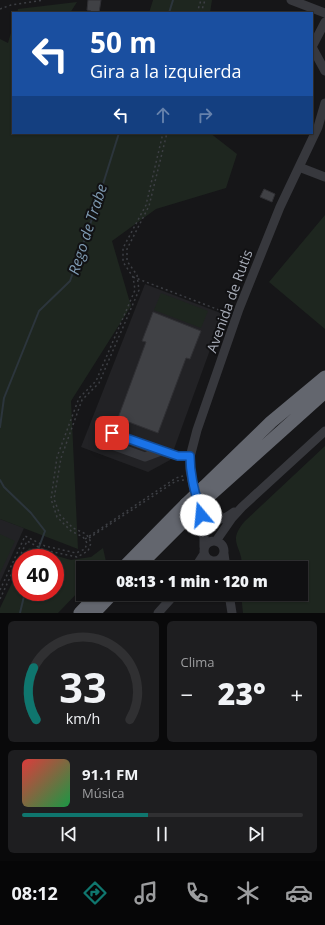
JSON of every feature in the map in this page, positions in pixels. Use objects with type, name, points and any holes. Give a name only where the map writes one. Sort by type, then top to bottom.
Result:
[{"type":"highway","points":[[144,561],[192,511],[206,493],[272,422],[325,377]]},
{"type":"highway","points":[[206,493],[325,392]]},
{"type":"highway","points":[[131,561],[192,511]]},
{"type":"highway","points":[[80,613],[91,601]]},
{"type":"highway","points":[[94,613],[105,601]]},
{"type":"street","points":[[291,0],[325,13]]},
{"type":"street","points":[[313,45],[325,22]]},
{"type":"street","points":[[313,49],[325,72]]},
{"type":"street","name":"Avenida de Rutis","points":[[209,558],[204,535],[192,511],[193,486],[190,456],[197,430],[239,308],[280,207],[318,127],[325,103]]},
{"type":"street","points":[[299,167],[325,177]]},
{"type":"street","points":[[192,511],[213,520],[228,517],[242,507],[325,431]]},
{"type":"street","points":[[161,451],[145,457],[109,444],[112,433],[161,451],[178,456],[190,456]]},
{"type":"street","points":[[219,545],[208,542],[209,558],[219,560],[219,545],[242,507]]},
{"type":"street","name":"Avenida de Rutis","points":[[192,511],[219,545],[224,561]]},
{"type":"street","points":[[158,613],[169,601]]},
{"type":"street","points":[[230,601],[232,613]]},
{"type":"path","points":[[0,10],[11,5],[44,0]]},
{"type":"path","points":[[197,12],[201,0]]},
{"type":"path","points":[[201,12],[204,0]]},
{"type":"path","points":[[0,590],[25,536],[45,546],[76,553],[85,549],[87,543],[85,539],[71,531],[57,517],[51,500],[57,457],[79,398],[96,381],[135,290],[133,277],[123,262],[123,248],[146,205],[164,134]]},
{"type":"path","points":[[0,599],[27,542],[44,550],[77,557],[88,552],[91,543],[88,537],[86,534],[73,528],[60,515],[54,499],[61,458],[82,400],[99,383],[139,290],[137,275],[127,261],[127,249],[150,206],[167,134]]},
{"type":"path","points":[[133,277],[227,312]]},
{"type":"path","points":[[85,539],[176,478],[191,475]]},
{"type":"shaded area","points":[[153,0],[212,0],[210,12],[149,12]]},
{"type":"shaded area","points":[[77,2],[71,12],[17,12],[18,9]]},
{"type":"shaded area","points":[[12,29],[12,134],[211,134],[237,154],[226,188],[156,209],[112,241],[131,306],[71,401],[78,549],[0,519],[0,39],[8,43]]},
{"type":"shaded area","points":[[325,215],[325,329],[269,282]]},
{"type":"shaded area","points":[[145,284],[223,314],[170,460],[148,472],[81,447]]},
{"type":"shaded area","points":[[161,293],[208,311],[201,328],[154,310]]},
{"type":"shaded area","points":[[325,446],[325,613],[243,613],[242,601],[308,601],[308,561],[242,561],[236,539],[239,528]]},
{"type":"shaded area","points":[[0,519],[24,528],[15,549],[12,549],[12,555],[0,582]]},
{"type":"shaded area","points":[[0,534],[15,541],[0,573]]},
{"type":"shaded area","points":[[103,548],[106,561],[76,561],[76,594],[58,613],[0,613],[0,608],[12,583],[12,601],[64,601],[64,558],[71,560],[91,557]]},
{"type":"building","points":[[88,0],[101,0],[99,12],[91,12],[87,10]]},
{"type":"building","points":[[264,189],[275,194],[272,202],[260,197]]},
{"type":"building","points":[[153,312],[201,331],[190,359],[186,358],[158,433],[118,418],[146,342],[142,341]]},
{"type":"waterway","name":"Rego de Trabe","points":[[169,12],[173,0]]},
{"type":"waterway","name":"Rego de Trabe","points":[[0,427],[4,398],[39,311],[70,281],[93,216],[119,134]]},
{"type":"waterway","name":"Rego de Trabe","points":[[0,480],[4,487],[31,513],[45,531],[38,549]]},
{"type":"waterway","name":"Rego de Trabe","points":[[20,613],[23,601]]},
{"type":"route","points":[[112,433],[178,456],[190,456],[190,470],[201,515]]}]
